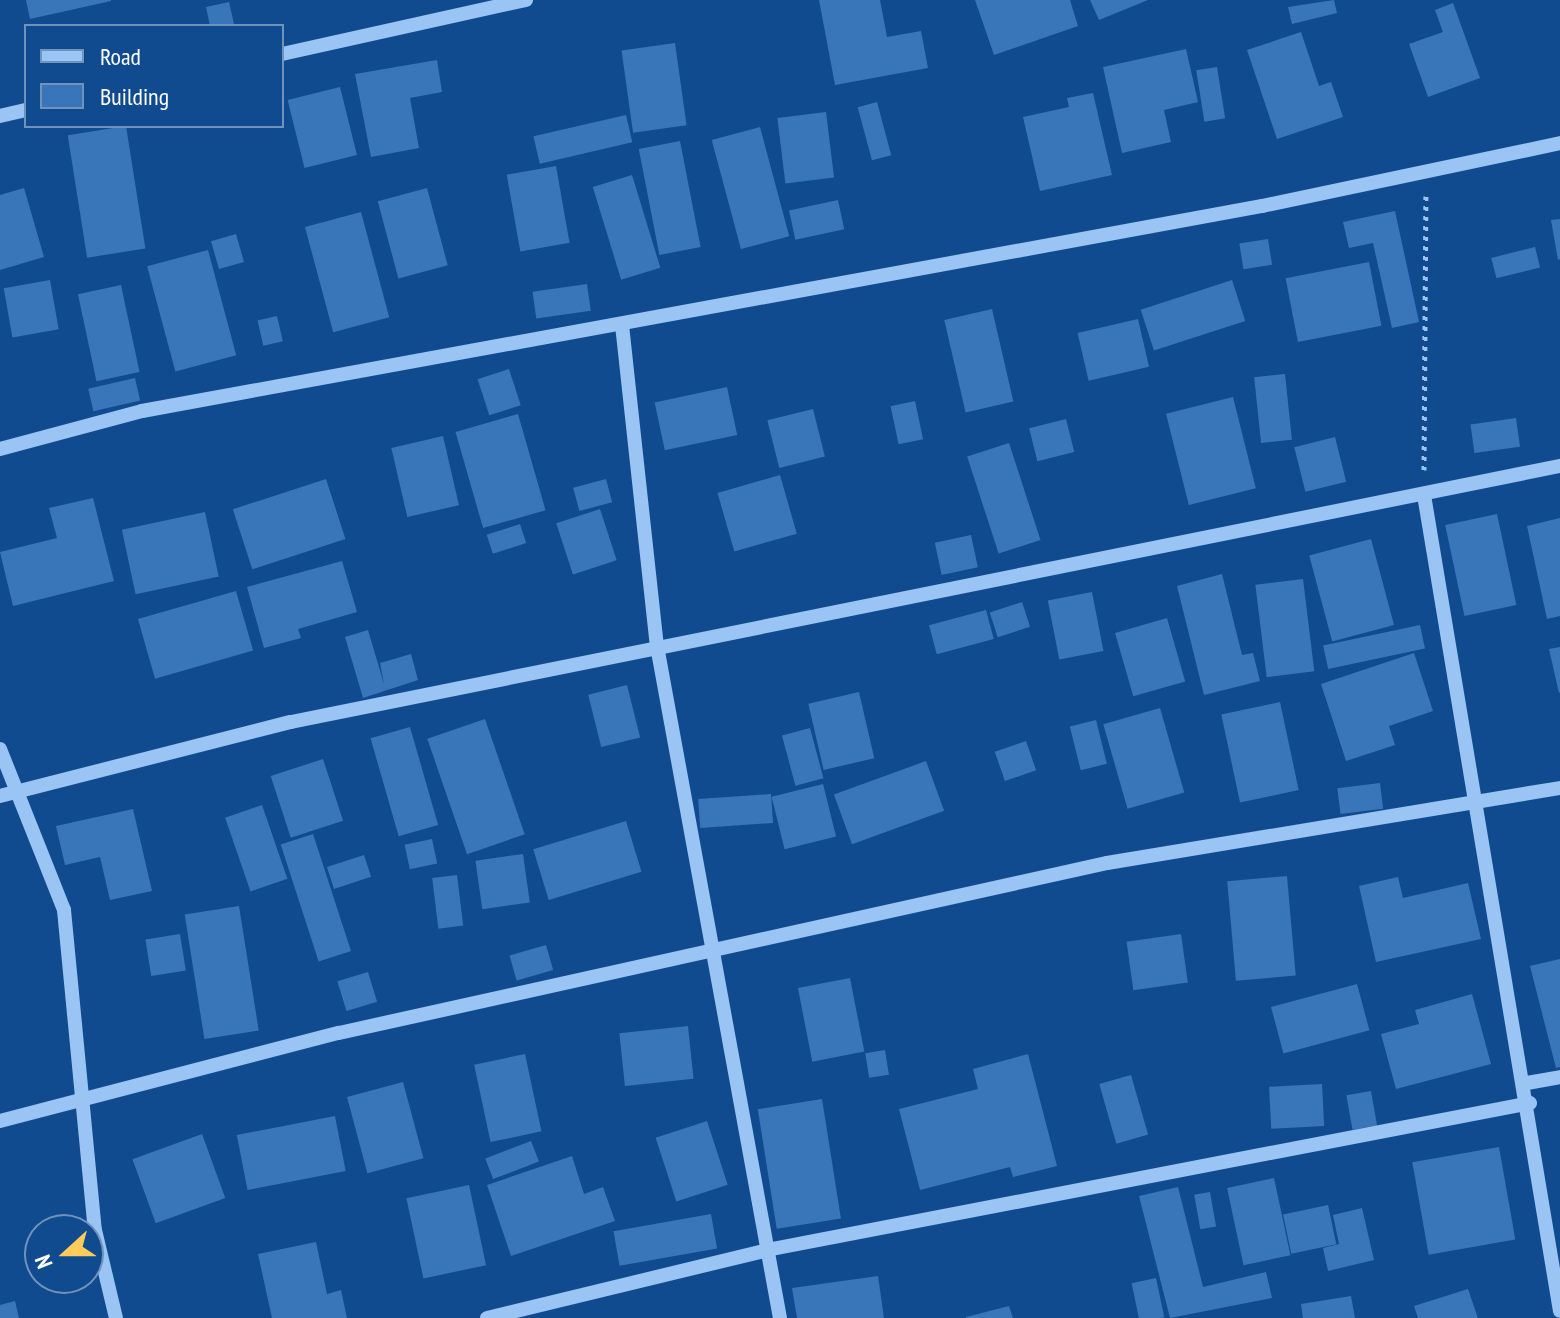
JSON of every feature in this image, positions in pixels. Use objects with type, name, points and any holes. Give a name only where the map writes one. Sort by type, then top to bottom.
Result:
[{"type":"street","points":[[284,54],[526,0]]},
{"type":"street","points":[[0,116],[24,110]]},
{"type":"street","points":[[0,449],[142,411],[622,325],[1426,174],[1560,143]]},
{"type":"street","points":[[622,325],[657,646],[713,954],[772,1249],[780,1318]]},
{"type":"street","points":[[0,796],[291,722],[1560,466]]},
{"type":"street","points":[[1424,495],[1527,1083],[1560,1311]]},
{"type":"street","points":[[0,749],[64,910],[95,1230],[116,1318]]},
{"type":"street","points":[[0,1121],[81,1103],[339,1033],[713,954],[1107,863],[1478,807],[1560,788]]},
{"type":"street","points":[[1527,1083],[1560,1077]]},
{"type":"street","points":[[487,1318],[772,1249],[1530,1103]]},
{"type":"path","points":[[1424,495],[1426,174]]},
{"type":"building","points":[[26,0],[111,0],[111,1],[30,19]]},
{"type":"building","points":[[819,0],[880,0],[887,37],[921,31],[928,68],[835,85]]},
{"type":"building","points":[[975,0],[1070,0],[1078,26],[994,55]]},
{"type":"building","points":[[1090,0],[1148,0],[1099,20]]},
{"type":"building","points":[[1334,0],[1337,13],[1292,24],[1288,7]]},
{"type":"building","points":[[229,2],[234,24],[210,24],[206,7]]},
{"type":"building","points":[[1453,3],[1480,78],[1428,97],[1409,44],[1443,32],[1435,10]]},
{"type":"building","points":[[1301,32],[1319,86],[1331,82],[1343,117],[1277,139],[1247,50]]},
{"type":"building","points":[[675,43],[687,125],[633,133],[622,51]]},
{"type":"building","points":[[1186,49],[1198,102],[1164,110],[1171,142],[1122,153],[1103,67]]},
{"type":"building","points":[[437,60],[442,92],[410,98],[419,148],[371,157],[355,74]]},
{"type":"building","points":[[1217,67],[1225,118],[1204,122],[1196,70]]},
{"type":"building","points":[[340,87],[357,155],[305,168],[288,100]]},
{"type":"building","points":[[1093,93],[1112,175],[1040,191],[1023,117],[1069,107],[1067,98]]},
{"type":"building","points":[[877,102],[891,155],[872,160],[858,107]]},
{"type":"building","points":[[826,112],[834,178],[785,183],[777,118]]},
{"type":"building","points":[[626,115],[632,142],[540,164],[533,136]]},
{"type":"building","points":[[760,127],[789,236],[741,249],[712,140]]},
{"type":"building","points":[[126,128],[145,248],[87,258],[68,135]]},
{"type":"building","points":[[680,141],[701,247],[659,255],[639,149]]},
{"type":"building","points":[[556,166],[570,243],[520,251],[507,175]]},
{"type":"building","points":[[632,175],[660,268],[621,280],[593,187]]},
{"type":"building","points":[[24,188],[44,257],[0,270],[0,195]]},
{"type":"building","points":[[427,188],[448,265],[398,278],[378,201]]},
{"type":"building","points":[[838,200],[844,229],[795,240],[789,210]]},
{"type":"building","points":[[1395,211],[1419,322],[1392,328],[1373,243],[1349,248],[1343,222]]},
{"type":"building","points":[[361,212],[389,317],[333,332],[305,227]]},
{"type":"building","points":[[1560,219],[1560,259],[1558,260],[1551,220]]},
{"type":"building","points":[[236,234],[244,262],[219,269],[211,241]]},
{"type":"building","points":[[1268,239],[1272,265],[1243,269],[1239,244]]},
{"type":"building","points":[[1535,247],[1540,267],[1496,278],[1491,258]]},
{"type":"building","points":[[208,250],[236,355],[175,372],[147,266]]},
{"type":"building","points":[[1369,262],[1381,326],[1298,342],[1286,278]]},
{"type":"building","points":[[50,280],[59,329],[12,337],[4,288]]},
{"type":"building","points":[[1232,280],[1245,321],[1154,351],[1141,310]]},
{"type":"building","points":[[587,284],[591,311],[536,318],[533,292]]},
{"type":"building","points":[[121,285],[140,372],[96,381],[78,294]]},
{"type":"building","points":[[992,309],[1013,402],[966,413],[944,320]]},
{"type":"building","points":[[277,316],[283,341],[263,346],[258,320]]},
{"type":"building","points":[[1138,319],[1149,367],[1089,381],[1078,333]]},
{"type":"building","points":[[509,369],[521,405],[489,415],[478,379]]},
{"type":"building","points":[[1285,374],[1292,440],[1261,443],[1254,377]]},
{"type":"building","points":[[135,378],[140,400],[93,411],[88,389]]},
{"type":"building","points":[[727,387],[737,435],[665,450],[655,402]]},
{"type":"building","points":[[1233,397],[1256,488],[1189,505],[1166,414]]},
{"type":"building","points":[[915,401],[923,439],[899,444],[891,406]]},
{"type":"building","points":[[813,409],[825,457],[779,468],[767,420]]},
{"type":"building","points":[[518,414],[546,510],[483,528],[456,432]]},
{"type":"building","points":[[1516,418],[1520,447],[1474,453],[1470,424]]},
{"type":"building","points":[[1066,419],[1074,452],[1037,461],[1029,428]]},
{"type":"building","points":[[443,436],[459,505],[407,517],[391,448]]},
{"type":"building","points":[[1335,437],[1346,482],[1305,492],[1294,447]]},
{"type":"building","points":[[1009,443],[1041,540],[999,554],[967,457]]},
{"type":"building","points":[[780,475],[797,534],[734,552],[718,493]]},
{"type":"building","points":[[326,479],[345,539],[252,569],[233,509]]},
{"type":"building","points":[[606,479],[612,502],[579,511],[573,488]]},
{"type":"building","points":[[93,498],[114,581],[13,606],[0,552],[57,538],[49,508]]},
{"type":"building","points":[[600,509],[617,560],[573,575],[556,523]]},
{"type":"building","points":[[205,512],[219,577],[136,594],[122,530]]},
{"type":"building","points":[[1497,514],[1516,605],[1464,616],[1445,525]]},
{"type":"building","points":[[1560,518],[1560,616],[1547,619],[1527,526]]},
{"type":"building","points":[[520,524],[526,543],[493,554],[487,535]]},
{"type":"building","points":[[971,535],[978,567],[942,575],[935,543]]},
{"type":"building","points":[[1371,539],[1394,625],[1332,642],[1309,556]]},
{"type":"building","points":[[342,561],[357,612],[298,629],[301,638],[264,648],[247,587]]},
{"type":"building","points":[[1222,574],[1242,655],[1253,653],[1260,681],[1204,695],[1177,586]]},
{"type":"building","points":[[1303,579],[1314,671],[1267,677],[1255,585]]},
{"type":"building","points":[[236,591],[253,651],[155,679],[138,619]]},
{"type":"building","points":[[1092,592],[1103,651],[1059,659],[1048,601]]},
{"type":"building","points":[[1022,602],[1030,627],[998,637],[990,613]]},
{"type":"building","points":[[986,610],[994,639],[937,654],[929,625]]},
{"type":"building","points":[[1167,618],[1185,681],[1133,696],[1115,633]]},
{"type":"building","points":[[1420,625],[1425,648],[1328,669],[1323,646]]},
{"type":"building","points":[[368,630],[384,684],[380,663],[411,654],[418,680],[363,698],[345,637]]},
{"type":"building","points":[[1560,647],[1560,692],[1559,693],[1549,649]]},
{"type":"building","points":[[1414,653],[1433,711],[1389,726],[1395,745],[1346,761],[1321,684]]},
{"type":"building","points":[[627,685],[640,737],[601,747],[588,695]]},
{"type":"building","points":[[859,692],[874,758],[824,770],[808,704]]},
{"type":"building","points":[[1280,702],[1299,790],[1240,803],[1221,714]]},
{"type":"building","points":[[1160,708],[1184,793],[1128,809],[1103,724]]},
{"type":"building","points":[[485,719],[525,834],[467,854],[427,739]]},
{"type":"building","points":[[1096,720],[1107,764],[1081,770],[1070,727]]},
{"type":"building","points":[[410,727],[438,825],[399,836],[371,738]]},
{"type":"building","points":[[810,728],[823,778],[795,786],[782,736]]},
{"type":"building","points":[[1026,741],[1036,770],[1005,781],[995,752]]},
{"type":"building","points":[[323,759],[343,821],[291,838],[271,776]]},
{"type":"building","points":[[926,761],[944,811],[852,844],[834,795]]},
{"type":"building","points":[[1380,783],[1383,809],[1340,814],[1337,788]]},
{"type":"building","points":[[823,784],[836,836],[785,849],[772,797]]},
{"type":"building","points":[[771,794],[773,823],[700,828],[698,799]]},
{"type":"building","points":[[262,805],[287,879],[251,891],[225,818]]},
{"type":"building","points":[[133,809],[152,891],[110,900],[100,857],[65,865],[56,826]]},
{"type":"building","points":[[626,821],[641,872],[549,900],[533,849]]},
{"type":"building","points":[[313,834],[351,951],[319,961],[281,845]]},
{"type":"building","points":[[432,839],[437,863],[410,869],[405,845]]},
{"type":"building","points":[[523,854],[530,903],[482,909],[475,861]]},
{"type":"building","points":[[364,855],[371,877],[334,889],[327,867]]},
{"type":"building","points":[[457,875],[463,926],[438,929],[432,878]]},
{"type":"building","points":[[1287,876],[1296,976],[1236,981],[1227,881]]},
{"type":"building","points":[[1398,877],[1403,898],[1468,883],[1481,939],[1376,962],[1359,886]]},
{"type":"building","points":[[239,906],[259,1030],[204,1039],[185,915]]},
{"type":"building","points":[[180,934],[186,971],[151,976],[145,939]]},
{"type":"building","points":[[1181,934],[1188,983],[1133,990],[1127,942]]},
{"type":"building","points":[[546,945],[553,970],[517,980],[509,955]]},
{"type":"building","points":[[1560,959],[1560,1067],[1556,1068],[1530,966]]},
{"type":"building","points":[[368,972],[377,1002],[346,1011],[337,981]]},
{"type":"building","points":[[850,978],[864,1052],[812,1062],[798,988]]},
{"type":"building","points":[[1357,984],[1369,1030],[1283,1053],[1271,1007]]},
{"type":"building","points":[[1472,994],[1491,1064],[1396,1089],[1381,1034],[1419,1024],[1415,1010]]},
{"type":"building","points":[[688,1026],[694,1079],[625,1086],[619,1033]]},
{"type":"building","points":[[885,1050],[889,1075],[869,1078],[865,1053]]},
{"type":"building","points":[[525,1054],[541,1131],[491,1142],[474,1065]]},
{"type":"building","points":[[1028,1054],[1057,1166],[1013,1177],[1010,1167],[920,1190],[899,1109],[978,1089],[973,1069]]},
{"type":"building","points":[[1131,1075],[1148,1135],[1116,1144],[1099,1084]]},
{"type":"building","points":[[403,1082],[423,1158],[367,1173],[347,1097]]},
{"type":"building","points":[[1322,1084],[1324,1126],[1271,1129],[1269,1087]]},
{"type":"building","points":[[1371,1091],[1377,1125],[1352,1130],[1346,1095]]},
{"type":"building","points":[[822,1099],[841,1219],[777,1229],[758,1109]]},
{"type":"building","points":[[335,1116],[346,1171],[248,1190],[237,1135]]},
{"type":"building","points":[[707,1121],[728,1185],[676,1201],[656,1138]]},
{"type":"building","points":[[202,1134],[225,1198],[156,1223],[132,1159]]},
{"type":"building","points":[[531,1141],[539,1162],[493,1179],[485,1159]]},
{"type":"building","points":[[1499,1147],[1515,1240],[1429,1255],[1412,1162]]},
{"type":"building","points":[[572,1156],[584,1194],[603,1187],[615,1221],[511,1256],[487,1185]]},
{"type":"building","points":[[1274,1178],[1290,1255],[1243,1265],[1227,1188]]},
{"type":"building","points":[[469,1185],[486,1265],[423,1279],[406,1198]]},
{"type":"building","points":[[1178,1187],[1203,1287],[1266,1272],[1272,1298],[1170,1318],[1139,1196]]},
{"type":"building","points":[[1210,1192],[1216,1226],[1200,1229],[1194,1195]]},
{"type":"building","points":[[1328,1205],[1336,1244],[1291,1254],[1283,1215]]},
{"type":"building","points":[[1362,1208],[1374,1260],[1328,1271],[1323,1248],[1339,1244],[1333,1215]]},
{"type":"building","points":[[711,1214],[717,1248],[620,1266],[614,1231]]},
{"type":"building","points":[[316,1242],[327,1294],[341,1290],[347,1318],[272,1318],[258,1254]]},
{"type":"building","points":[[878,1276],[884,1318],[797,1318],[792,1288]]},
{"type":"building","points":[[1156,1278],[1164,1317],[1139,1318],[1132,1283]]},
{"type":"building","points":[[1468,1289],[1478,1318],[1418,1318],[1414,1306]]},
{"type":"building","points":[[1351,1296],[1355,1318],[1303,1318],[1301,1304]]},
{"type":"building","points":[[15,1301],[19,1318],[0,1318],[0,1305]]},
{"type":"building","points":[[1009,1306],[1013,1318],[966,1318],[966,1317]]}]
